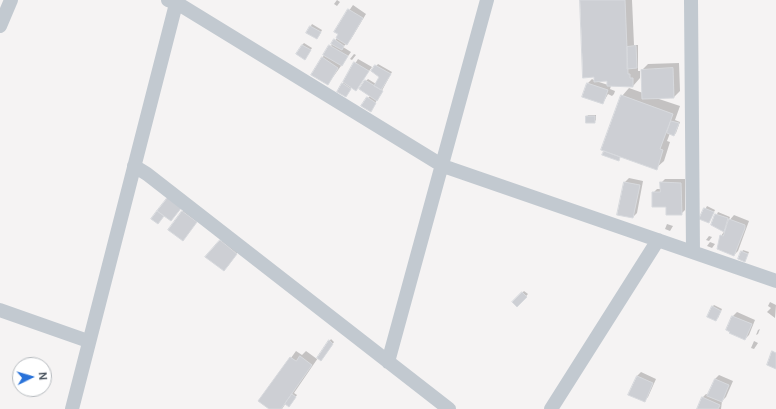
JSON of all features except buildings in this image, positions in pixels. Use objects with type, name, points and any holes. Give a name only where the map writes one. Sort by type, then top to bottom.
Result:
[{"type":"street","points":[[0,26],[11,0]]},
{"type":"street","points":[[388,362],[443,166],[487,0]]},
{"type":"street","points":[[691,0],[693,252]]},
{"type":"street","points":[[72,409],[88,341],[134,166],[174,1],[443,166],[776,281]]},
{"type":"street","points":[[134,166],[147,174],[449,409]]},
{"type":"street","points":[[551,409],[658,240]]},
{"type":"street","points":[[0,310],[88,341]]}]
